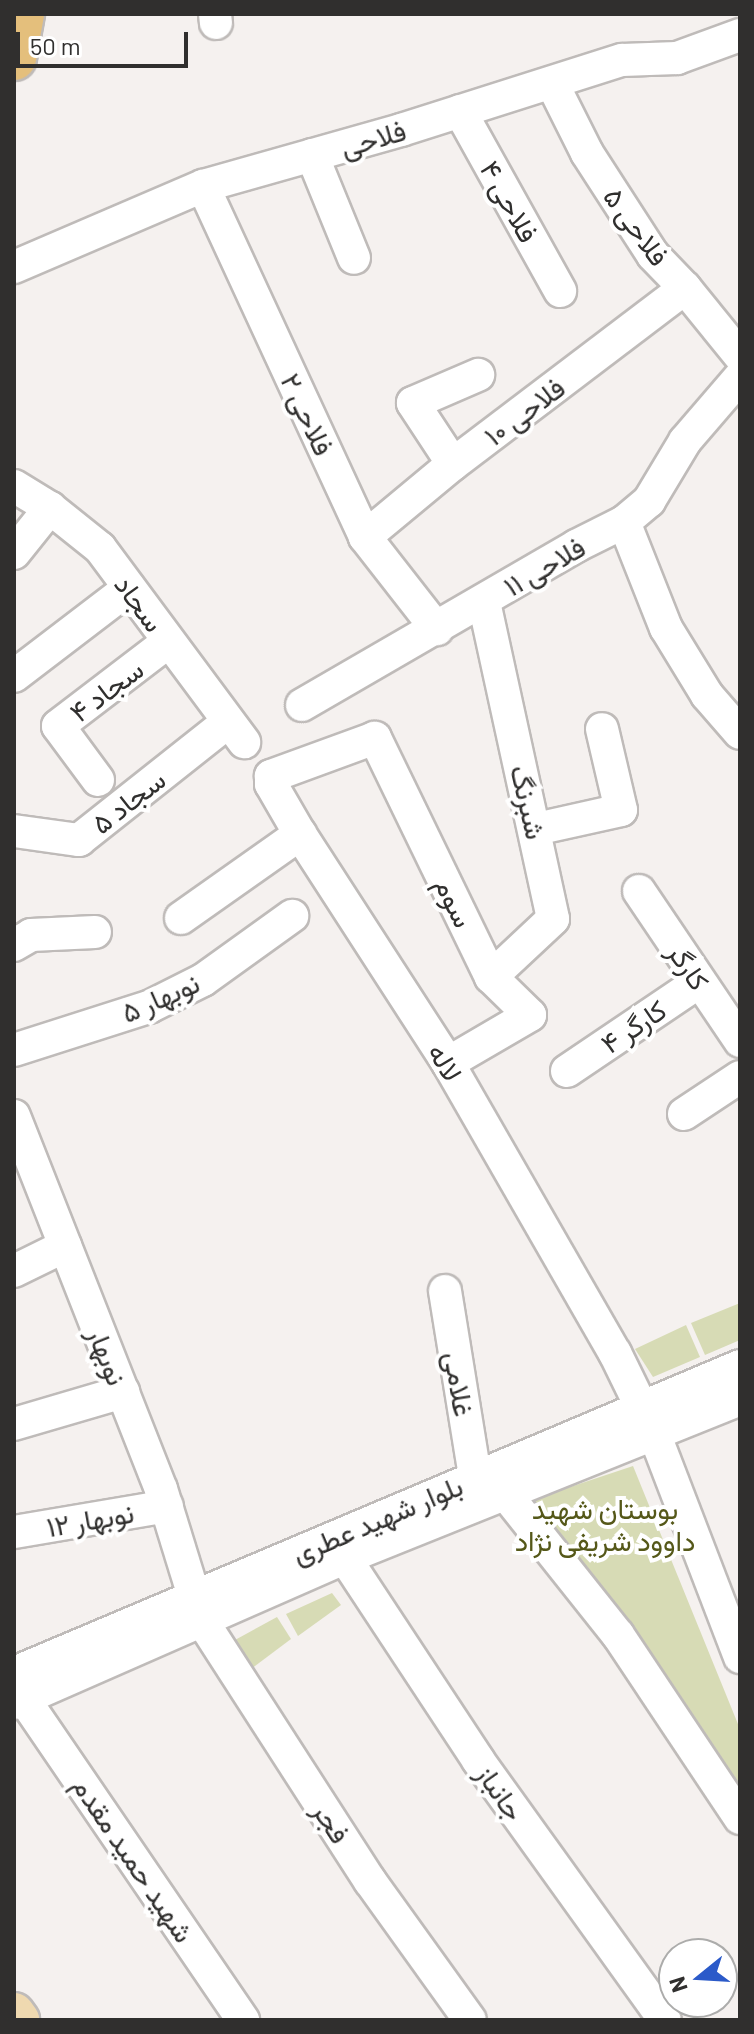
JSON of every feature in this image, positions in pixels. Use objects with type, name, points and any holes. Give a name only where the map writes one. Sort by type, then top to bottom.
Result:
[{"type":"highway","points":[[14,58],[22,14]]},
{"type":"main road","points":[[14,2013],[19,2020]]},
{"type":"street","name":"فلاحی","points":[[14,267],[203,186],[622,60],[677,58],[740,35]]},
{"type":"street","name":"فلاحی ۵","points":[[552,83],[603,179],[653,255],[685,288],[740,356]]},
{"type":"street","name":"فلاحی ۴","points":[[460,111],[560,291]]},
{"type":"street","points":[[312,155],[354,258]]},
{"type":"street","name":"فلاحی ۲","points":[[203,186],[365,537],[437,629]]},
{"type":"street","name":"فلاحی ۱۰","points":[[365,537],[453,464],[685,288]]},
{"type":"street","points":[[453,464],[413,403],[478,375]]},
{"type":"street","name":"فلاحی ۱۱","points":[[302,705],[624,522],[649,501],[685,441],[740,377]]},
{"type":"street","name":"سجاد","points":[[14,486],[50,508],[100,548],[236,732]]},
{"type":"street","points":[[14,553],[50,508]]},
{"type":"street","points":[[624,522],[666,628],[707,695],[740,733]]},
{"type":"street","points":[[14,676],[129,588]]},
{"type":"street","name":"شبرنگ","points":[[484,602],[536,829],[553,919],[491,977]]},
{"type":"street","name":"سجاد ۴","points":[[98,780],[58,726],[168,642]]},
{"type":"street","points":[[536,829],[621,810],[602,729]]},
{"type":"street","name":"سجاد ۵","points":[[14,831],[79,840],[236,732]]},
{"type":"street","name":"سوم","points":[[328,753],[375,738],[491,977],[530,1015],[448,1063]]},
{"type":"street","name":"لاله","points":[[328,753],[269,780],[300,834],[448,1063],[615,1353],[648,1420],[740,1657]]},
{"type":"street","points":[[181,918],[300,834]]},
{"type":"street","name":"کارگر","points":[[639,891],[740,1041]]},
{"type":"street","name":"نوبهار ۵","points":[[14,1050],[149,1007],[203,980],[292,916]]},
{"type":"street","points":[[14,945],[31,935],[95,932]]},
{"type":"street","name":"کارگر ۴","points":[[567,1071],[699,982]]},
{"type":"street","points":[[684,1114],[740,1077]]},
{"type":"street","name":"نوبهار","points":[[14,1116],[20,1148],[65,1246],[167,1506],[197,1609]]},
{"type":"street","points":[[14,1271],[65,1246]]},
{"type":"street","name":"غلامی","points":[[445,1291],[475,1477]]},
{"type":"street","name":"بلوار شهید عطری","points":[[197,1609],[345,1558],[505,1493],[648,1420],[740,1366]]},
{"type":"street","points":[[14,1424],[123,1392]]},
{"type":"street","name":"بلوار شهید عطری","points":[[17,1691],[475,1477],[648,1420],[740,1399]]},
{"type":"street","points":[[505,1493],[618,1635],[740,1818]]},
{"type":"street","name":"نوبهار ۱۲","points":[[14,1532],[167,1506]]},
{"type":"street","name":"جانباز","points":[[345,1558],[478,1760],[665,2020]]},
{"type":"street","name":"فجر","points":[[197,1609],[370,1881],[470,2020]]},
{"type":"street","name":"شهید حمید مقدم","points":[[17,1691],[243,2020]]},
{"type":"green space","points":[[740,1303],[740,1340],[705,1355],[691,1323]]},
{"type":"green space","points":[[686,1325],[700,1357],[653,1377],[635,1349]]},
{"type":"green space","name":"بوستان شهید داوود شریفی نژاد","points":[[633,1466],[740,1729],[740,1786],[528,1501]]},
{"type":"green space","points":[[332,1593],[341,1605],[298,1636],[286,1614]]},
{"type":"green space","points":[[277,1617],[291,1639],[243,1675],[224,1646]]}]
